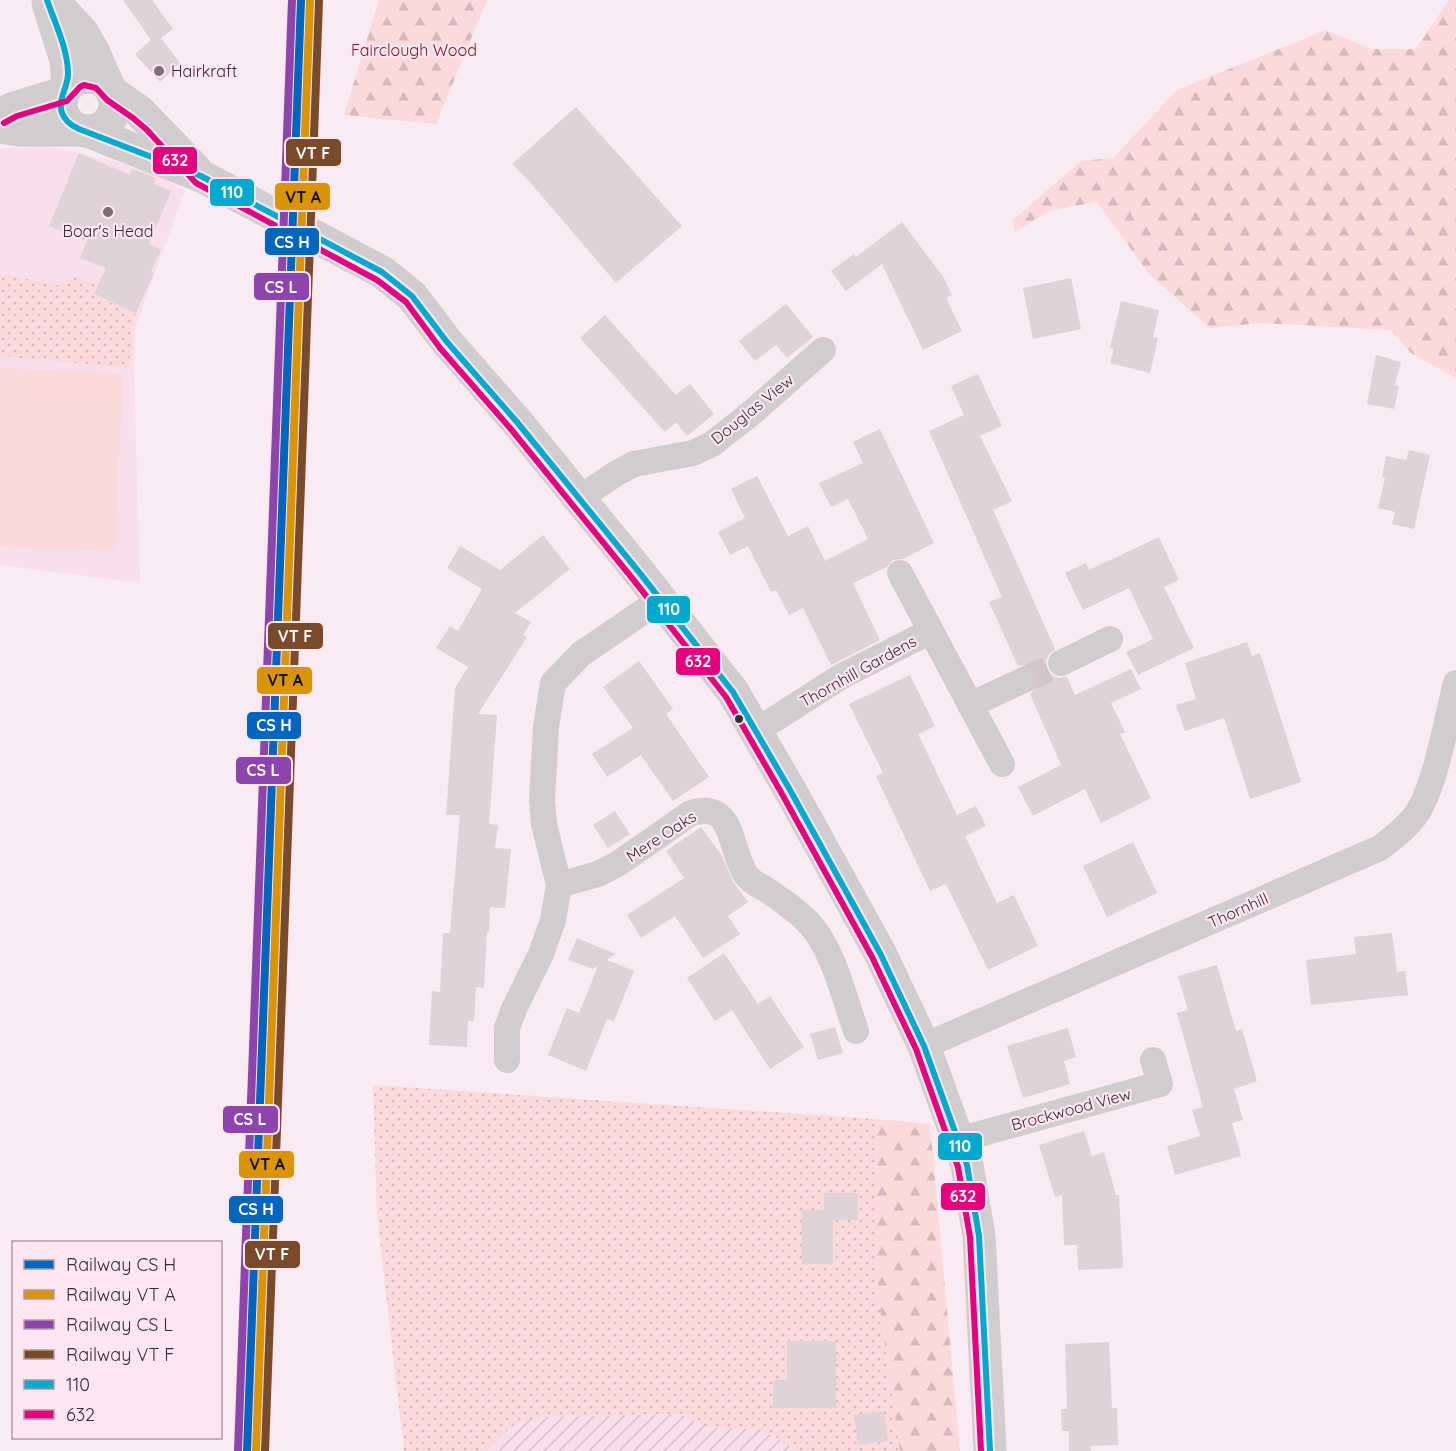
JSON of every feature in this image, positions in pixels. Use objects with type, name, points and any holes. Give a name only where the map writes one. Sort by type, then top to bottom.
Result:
[{"type":"main road","points":[[47,0],[68,72],[61,110],[65,118],[83,130],[210,181],[382,272],[412,296],[447,342],[517,422],[733,692],[876,946],[924,1046],[958,1140],[966,1165],[979,1236],[990,1451]]},
{"type":"main road","points":[[0,127],[19,130],[83,130],[96,129],[110,119],[115,102],[93,51],[82,32],[52,0]]},
{"type":"main road","points":[[0,115],[65,89],[75,79],[84,76],[101,80],[146,118],[210,181]]},
{"type":"street","name":"Douglas View","points":[[578,499],[634,464],[693,453],[712,444],[823,350]]},
{"type":"street","name":"Thornhill Gardens","points":[[900,573],[1002,764]]},
{"type":"street","points":[[507,1060],[507,1028],[541,954],[553,920],[559,885],[544,824],[542,800],[546,727],[553,683],[581,654],[660,600]]},
{"type":"street","name":"Thornhill Gardens","points":[[756,731],[842,676],[931,631]]},
{"type":"street","points":[[1061,663],[1110,639]]},
{"type":"street","points":[[970,705],[1024,680]]},
{"type":"street","name":"Thornhill","points":[[924,1046],[1380,848],[1400,833],[1416,814],[1430,786],[1456,683]]},
{"type":"street","name":"Mere Oaks","points":[[559,885],[598,874],[620,863],[691,813],[712,810],[720,816],[728,828],[740,864],[753,883],[794,910],[819,938],[834,969],[856,1031]]},
{"type":"street","name":"Brockwood View","points":[[958,1140],[1160,1084],[1153,1060]]},
{"type":"shaded area","points":[[44,145],[134,166],[157,175],[185,191],[135,328],[134,372],[140,583],[0,565],[0,149]]},
{"type":"shaded area","points":[[681,1414],[705,1427],[752,1429],[774,1436],[796,1451],[484,1451],[515,1424],[543,1417]]},
{"type":"green space","name":"Fairclough Wood","points":[[379,0],[487,0],[436,124],[344,115]]},
{"type":"green space","points":[[1449,0],[1456,0],[1456,378],[1411,353],[1391,330],[1260,323],[1210,328],[1149,274],[1097,202],[1051,210],[1016,231],[1012,221],[1081,161],[1113,158],[1177,90],[1326,30],[1371,49],[1416,49]]},
{"type":"green space","points":[[0,274],[58,285],[75,276],[98,286],[94,295],[136,313],[132,323],[130,368],[0,356]]},
{"type":"green space","points":[[0,368],[123,374],[115,551],[0,546]]},
{"type":"green space","points":[[373,1085],[876,1119],[878,1296],[900,1451],[796,1451],[774,1436],[752,1429],[705,1427],[681,1414],[543,1417],[515,1424],[484,1451],[404,1451],[377,1215]]},
{"type":"green space","points":[[876,1119],[930,1124],[960,1451],[900,1451],[878,1296]]},
{"type":"building","points":[[123,0],[152,0],[173,29],[161,38],[180,63],[160,82],[135,54],[151,40]]},
{"type":"building","points":[[576,107],[682,226],[616,283],[512,164]]},
{"type":"building","name":"Boar's Head","points":[[79,153],[130,175],[132,169],[156,178],[154,184],[171,191],[149,244],[161,250],[151,272],[154,273],[136,313],[94,294],[106,268],[80,258],[87,241],[49,226]]},
{"type":"building","points":[[902,222],[944,278],[952,295],[946,298],[962,331],[923,350],[882,264],[846,291],[831,271],[854,254],[856,257]]},
{"type":"building","points":[[1071,278],[1081,329],[1033,339],[1023,288]]},
{"type":"building","points":[[1121,301],[1159,310],[1153,337],[1158,338],[1150,373],[1110,363],[1114,349],[1110,348]]},
{"type":"building","points":[[786,304],[813,337],[787,358],[776,345],[755,361],[739,341]]},
{"type":"building","points":[[605,315],[676,395],[690,384],[714,414],[687,436],[676,422],[665,432],[580,338]]},
{"type":"building","points":[[1376,355],[1401,362],[1395,385],[1399,386],[1394,409],[1367,404]]},
{"type":"building","points":[[978,374],[1002,426],[980,436],[1012,501],[993,510],[1055,649],[1046,661],[1048,670],[1053,676],[1067,677],[1075,695],[1131,669],[1141,689],[1111,703],[1125,732],[1120,734],[1151,798],[1101,823],[1085,789],[1033,816],[1018,787],[1061,765],[1030,694],[1037,688],[1038,674],[1032,667],[1018,666],[989,602],[1002,597],[929,431],[964,415],[951,386]]},
{"type":"building","points":[[880,429],[934,543],[903,559],[893,560],[887,567],[853,583],[880,640],[831,665],[803,608],[789,615],[776,590],[771,592],[748,546],[730,555],[718,532],[745,518],[731,489],[757,476],[788,536],[808,526],[825,561],[868,539],[848,499],[831,507],[819,483],[863,463],[853,442]]},
{"type":"building","points":[[1409,450],[1430,455],[1414,529],[1392,524],[1395,512],[1378,508],[1385,478],[1382,477],[1386,456],[1406,460]]},
{"type":"building","points":[[543,535],[570,569],[515,613],[531,622],[523,635],[527,637],[478,714],[497,715],[489,824],[498,825],[495,848],[511,849],[505,908],[490,907],[484,988],[476,987],[474,1021],[468,1021],[467,1047],[429,1045],[432,991],[440,992],[443,933],[450,933],[460,815],[446,815],[455,688],[468,667],[436,648],[450,626],[458,631],[482,589],[447,568],[460,546],[500,570]]},
{"type":"building","points":[[1159,537],[1179,580],[1164,587],[1194,648],[1138,675],[1126,652],[1153,639],[1129,588],[1083,610],[1065,573],[1086,563],[1089,570]]},
{"type":"building","points":[[1247,642],[1252,656],[1260,653],[1301,782],[1250,799],[1224,718],[1185,731],[1176,705],[1196,699],[1185,663]]},
{"type":"building","points":[[639,661],[673,709],[666,714],[709,777],[673,801],[641,755],[607,777],[592,754],[633,728],[603,687]]},
{"type":"building","points":[[910,675],[935,726],[918,734],[957,815],[976,806],[986,826],[965,836],[997,903],[1014,895],[1038,946],[988,970],[946,884],[930,891],[876,776],[883,773],[849,704]]},
{"type":"building","points":[[615,811],[630,834],[608,848],[593,825]]},
{"type":"building","points":[[701,827],[722,856],[733,882],[748,902],[728,916],[740,934],[703,958],[675,916],[641,938],[627,915],[684,878],[666,851]]},
{"type":"building","points":[[1133,842],[1157,893],[1107,917],[1083,866]]},
{"type":"building","points":[[1392,933],[1397,972],[1405,971],[1408,995],[1311,1005],[1306,960],[1356,954],[1354,937]]},
{"type":"building","points":[[577,938],[616,954],[607,960],[634,971],[614,1021],[607,1019],[586,1071],[548,1055],[567,1008],[579,1013],[598,966],[593,969],[568,960]]},
{"type":"building","points":[[724,953],[758,1004],[770,996],[804,1047],[770,1069],[732,1010],[715,1021],[687,978]]},
{"type":"building","points":[[1217,965],[1236,1031],[1242,1029],[1257,1081],[1234,1089],[1243,1120],[1232,1123],[1241,1156],[1175,1175],[1167,1146],[1200,1136],[1192,1110],[1203,1107],[1177,1013],[1188,1010],[1178,976]]},
{"type":"building","points":[[835,1027],[843,1053],[818,1060],[810,1034]]},
{"type":"building","points":[[1068,1028],[1076,1057],[1064,1061],[1070,1084],[1023,1098],[1007,1046]]},
{"type":"building","points":[[1084,1131],[1092,1156],[1104,1152],[1116,1195],[1119,1195],[1123,1268],[1078,1270],[1077,1245],[1064,1245],[1062,1195],[1055,1197],[1039,1145]]},
{"type":"building","points":[[824,1193],[858,1193],[858,1220],[833,1220],[833,1264],[802,1264],[802,1210],[824,1210]]},
{"type":"building","points":[[787,1341],[836,1341],[836,1408],[773,1408],[773,1380],[787,1380]]},
{"type":"building","points":[[1109,1342],[1112,1408],[1117,1408],[1118,1445],[1090,1446],[1091,1451],[1069,1451],[1069,1431],[1062,1431],[1061,1409],[1067,1409],[1065,1344]]},
{"type":"building","points":[[884,1411],[888,1441],[858,1445],[854,1415]]},
{"type":"tunnel","points":[[1024,680],[1061,663]]},
{"type":"transit line","name":"110","points":[[47,0],[60,35],[67,63],[68,77],[61,108],[67,121],[79,129],[201,176],[382,272],[412,296],[447,342],[517,422],[639,572],[733,692],[880,953],[924,1046],[967,1165],[979,1236],[990,1451]]},
{"type":"transit line","points":[[238,1451],[292,0]]},
{"type":"transit line","points":[[247,1451],[301,0]]},
{"type":"transit line","points":[[256,1451],[310,0]]},
{"type":"transit line","points":[[265,1451],[319,1]]},
{"type":"transit line","name":"632","points":[[4,123],[17,116],[67,101],[84,85],[96,88],[107,100],[147,130],[196,183],[377,280],[406,302],[440,348],[510,428],[726,697],[872,957],[916,1049],[958,1167],[970,1237],[981,1451]]},
{"type":"place","name":"Hairkraft","points":[[159,71]]},
{"type":"place","name":"Boar's Head","points":[[108,212]]}]
